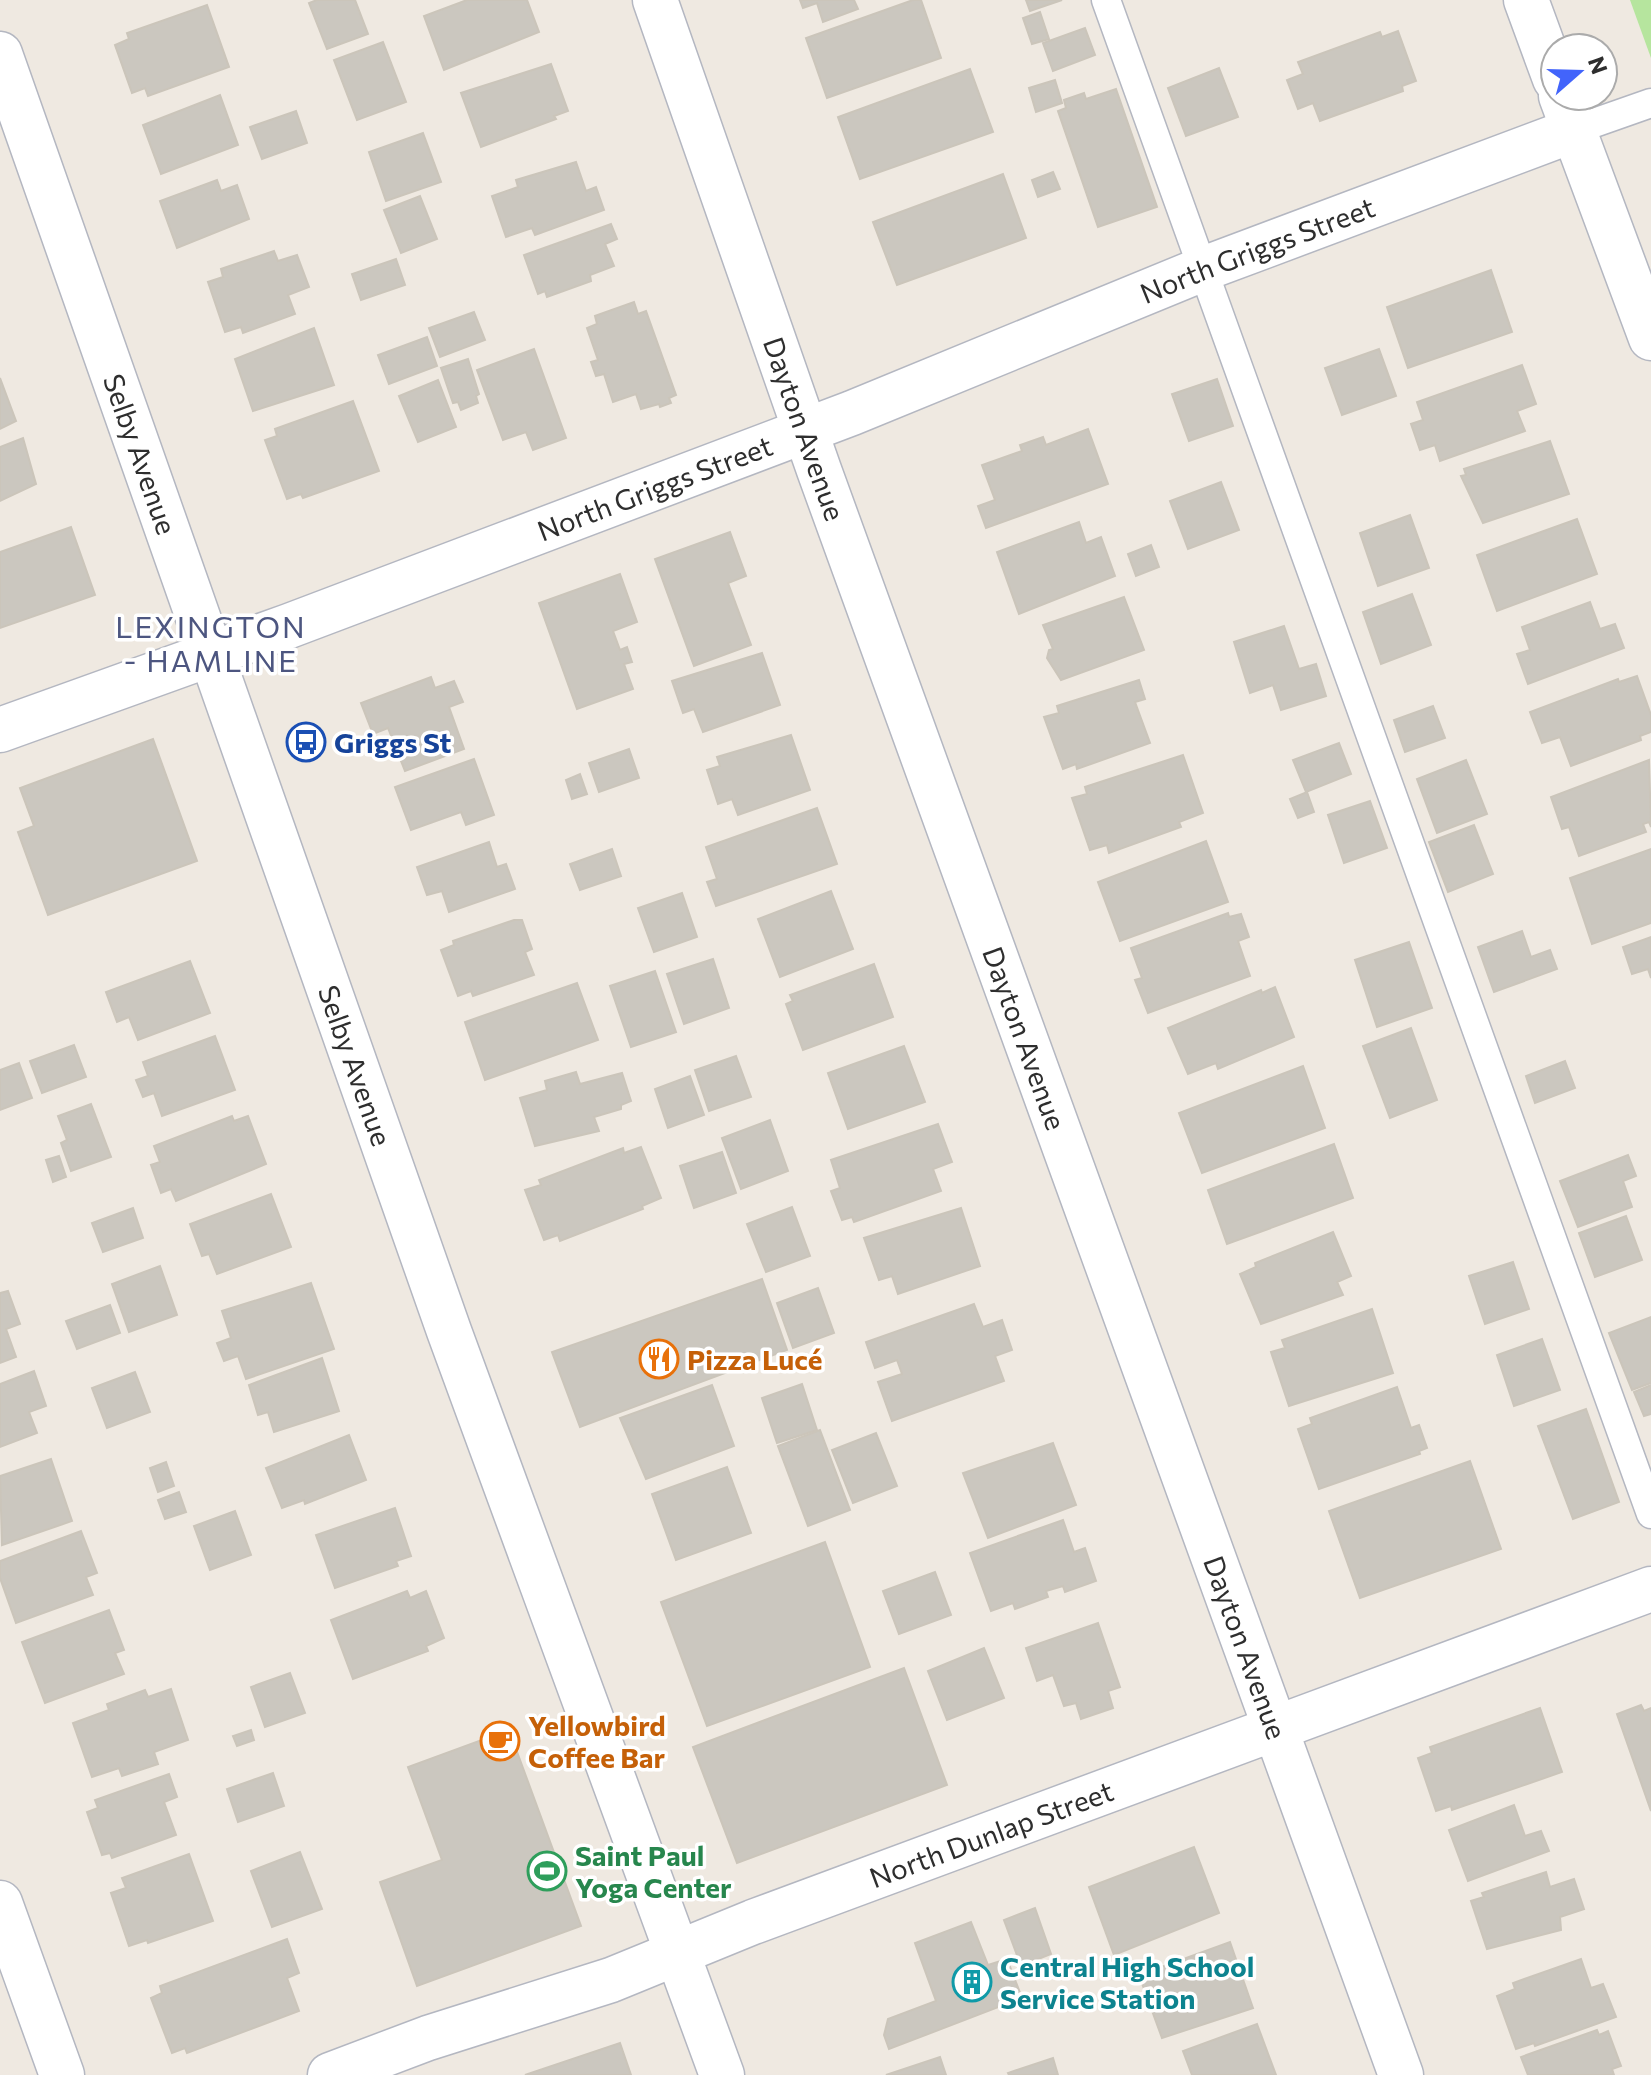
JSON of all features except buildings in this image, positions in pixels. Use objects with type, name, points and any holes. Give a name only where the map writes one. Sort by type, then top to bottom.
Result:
[{"type":"street","name":"Dayton Avenue","points":[[655,0],[806,431],[1401,2075]]},
{"type":"street","points":[[1526,0],[1539,35]]},
{"type":"street","name":"Selby Avenue","points":[[0,54],[191,588],[209,655],[449,1331],[722,2075]]},
{"type":"street","name":"North Griggs Street","points":[[0,730],[806,431],[1203,269],[1568,113]]},
{"type":"street","points":[[1568,113],[1651,338]]},
{"type":"street","name":"North Dunlap Street","points":[[330,2075],[428,2038],[611,1980],[677,1952],[1651,1589]]},
{"type":"street","points":[[0,1903],[62,2075]]},
{"type":"lane","points":[[1106,0],[1651,1514]]},
{"type":"lane","points":[[1568,113],[1651,103]]},
{"type":"green space","points":[[1630,0],[1651,0],[1651,58]]},
{"type":"place","name":"Griggs St","points":[[306,742]]},
{"type":"place","name":"Pizza Lucé","points":[[659,1359]]},
{"type":"place","name":"Yellowbird Coffee Bar","points":[[500,1741]]},
{"type":"place","name":"Saint Paul Yoga Center","points":[[547,1871]]},
{"type":"place","name":"Central High School Service Station","points":[[972,1982]]},
{"type":"district","name":"LEXINGTON - HAMLINE","points":[[211,642]]}]
